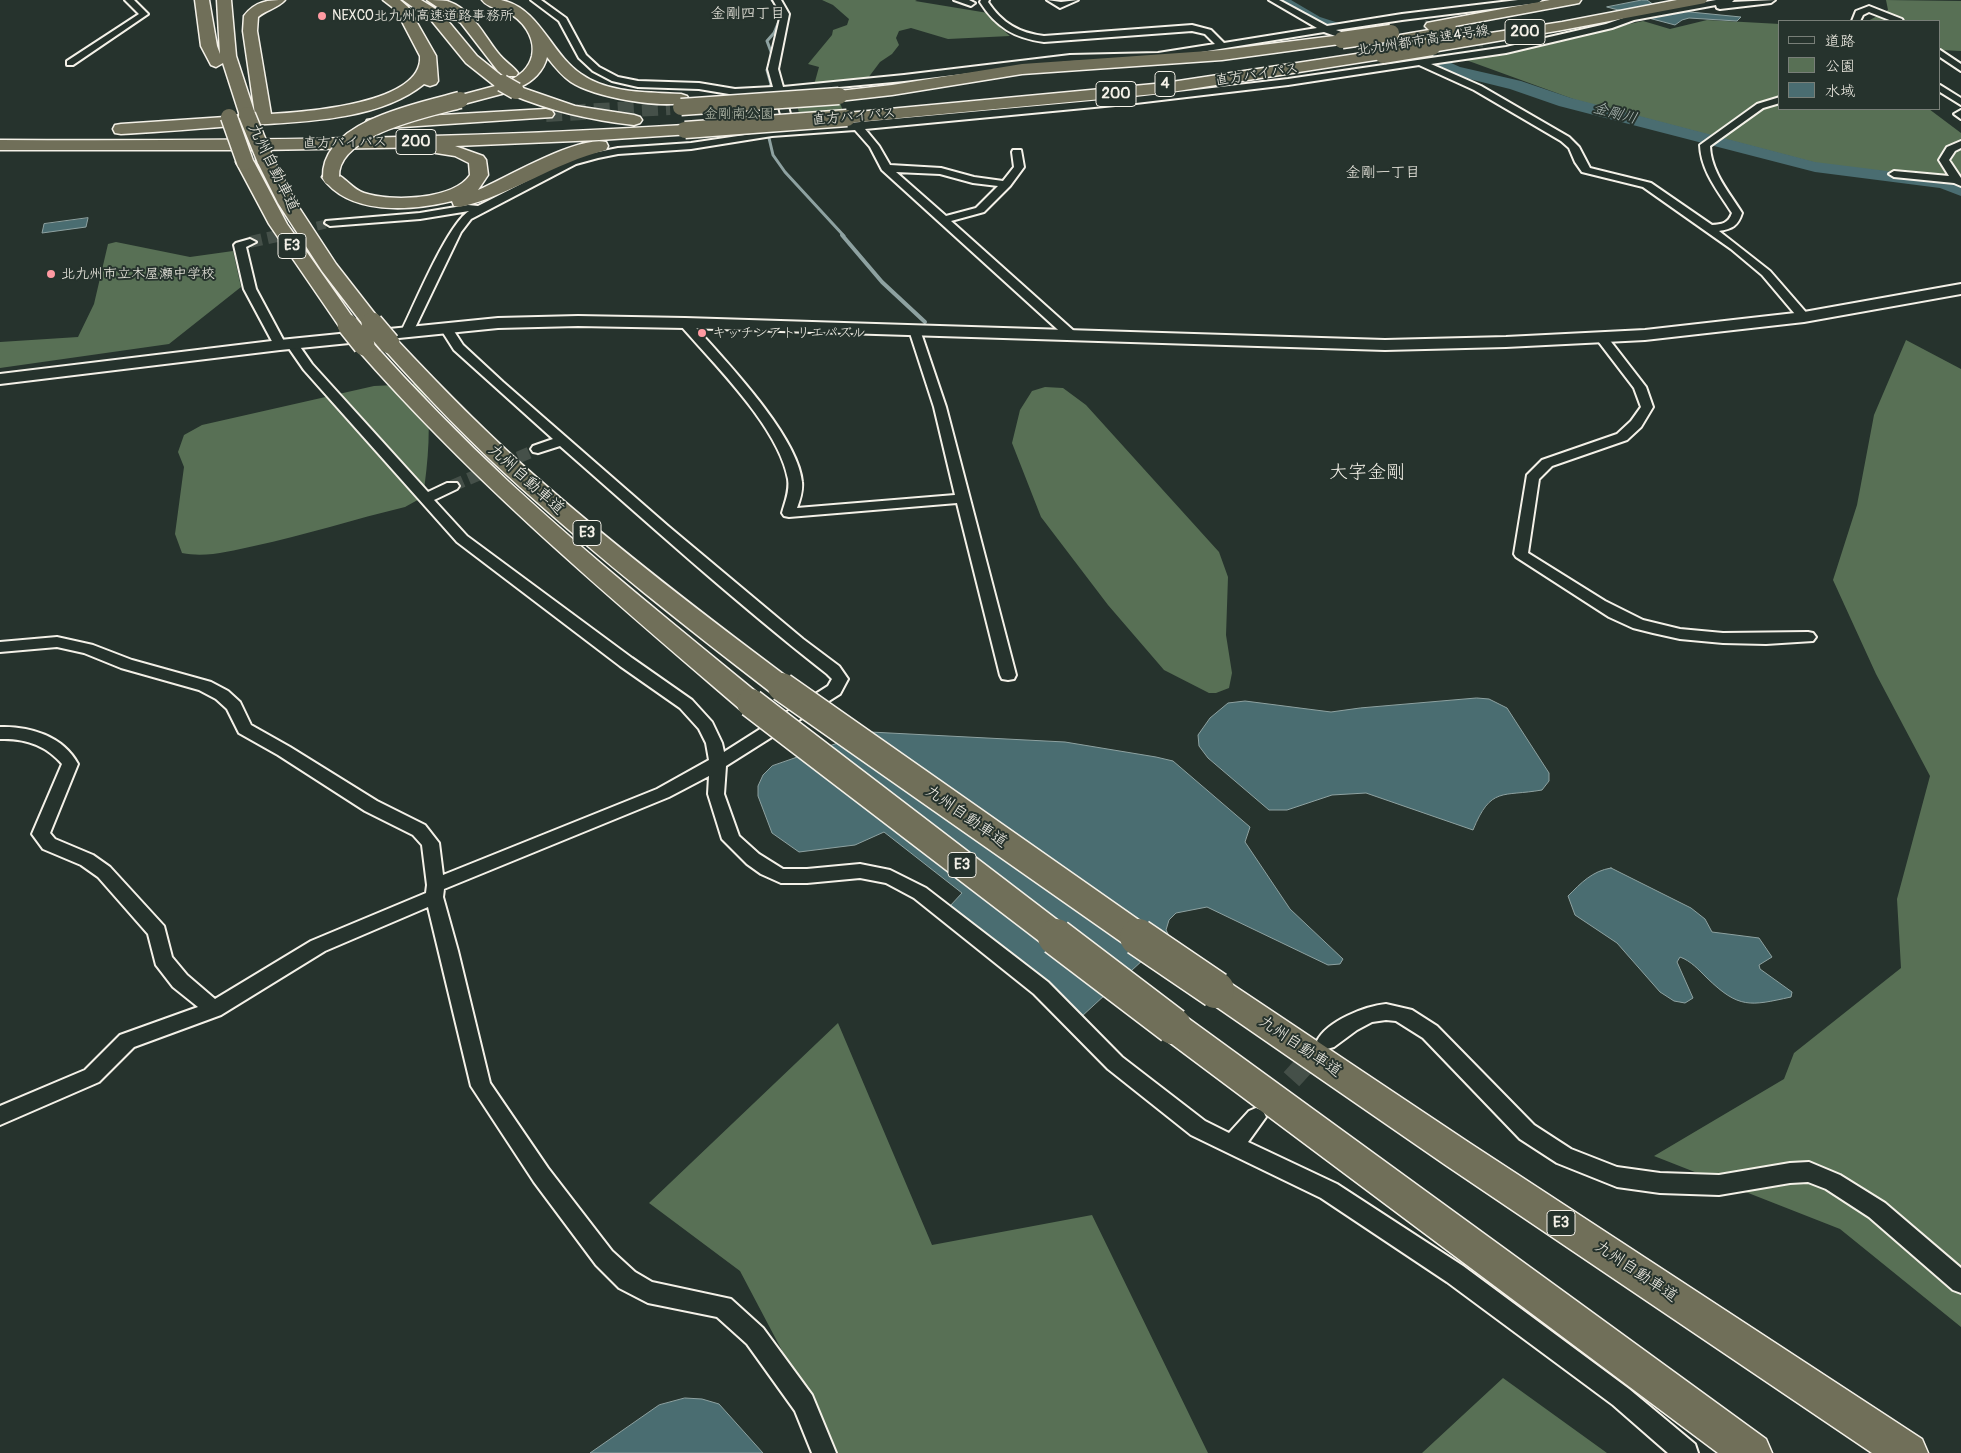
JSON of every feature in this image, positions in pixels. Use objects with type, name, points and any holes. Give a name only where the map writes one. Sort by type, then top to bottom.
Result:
[{"type":"highway","points":[[202,0],[209,46],[216,62]]},
{"type":"highway","points":[[212,0],[212,20],[219,78]]},
{"type":"highway","name":"九州自動車道","points":[[224,0],[228,56],[255,115],[287,203],[368,334],[438,426],[522,506],[751,703],[1173,1026],[1752,1453]]},
{"type":"highway","points":[[373,0],[396,13],[413,30]]},
{"type":"highway","points":[[390,0],[401,7],[428,56],[431,78],[428,84],[411,99],[339,141],[329,151],[321,164],[327,193],[340,201],[360,207],[383,210],[448,206],[484,194],[555,159],[575,152],[616,144],[679,116]]},
{"type":"highway","points":[[410,0],[422,5],[436,15],[469,58],[515,84],[542,103],[570,111],[642,121],[679,116],[845,108],[1042,92],[1336,48]]},
{"type":"highway","points":[[434,0],[452,9],[469,23],[515,84],[581,105],[608,110],[646,113]]},
{"type":"highway","name":"直方バイパス","points":[[845,108],[856,95],[1009,71],[1089,61],[1336,48],[1404,38],[1574,0]]},
{"type":"highway","name":"北九州都市高速4号線","points":[[1336,48],[1370,50],[1404,38],[1623,0]]},
{"type":"highway","points":[[255,115],[250,31],[251,16],[254,11],[274,1]]},
{"type":"highway","points":[[489,1],[518,12],[538,33],[555,59],[575,77],[587,84],[613,92],[642,97],[679,116]]},
{"type":"highway","name":"直方バイパス","points":[[0,145],[148,146],[494,140],[679,116],[845,108],[994,104],[1162,93],[1370,50],[1432,47],[1626,17],[1662,3],[1697,3]]},
{"type":"highway","name":"北九州都市高速4号線","points":[[1404,38],[1662,3]]},
{"type":"highway","points":[[325,177],[340,150],[375,126],[400,117],[500,89],[526,79],[541,59],[542,46],[538,33]]},
{"type":"highway","name":"4","points":[[856,95],[906,92],[1014,79],[1188,64],[1336,48]]},
{"type":"highway","name":"4","points":[[994,104],[1199,80],[1336,48]]},
{"type":"highway","points":[[0,135],[136,128],[330,113],[381,102],[402,93],[424,76],[430,63]]},
{"type":"highway","points":[[845,108],[1009,71]]},
{"type":"highway","name":"九州自動車道","points":[[226,110],[245,162],[278,224],[348,325],[368,334],[398,338],[460,418],[543,497],[659,593],[782,688],[1216,990],[1456,1153],[1908,1453]]},
{"type":"highway","name":"直方バイパス","points":[[0,135],[345,126],[546,114]]},
{"type":"highway","points":[[0,149],[148,146],[226,150],[438,148],[459,152],[477,160],[481,170],[479,178],[470,187],[434,200],[415,203],[380,202],[360,198],[343,190],[325,177]]},
{"type":"street","points":[[70,63],[144,14],[129,0]]},
{"type":"street","points":[[777,0],[785,14],[773,69],[790,132]]},
{"type":"street","points":[[958,0],[971,3]]},
{"type":"street","points":[[985,0],[984,2],[990,13],[999,22],[1012,32],[1026,38],[1044,39],[1192,28],[1208,32],[1222,46]]},
{"type":"street","points":[[1051,0],[1056,8],[1074,0]]},
{"type":"street","points":[[1273,0],[1327,30],[1445,71],[1472,85],[1565,139],[1574,147],[1580,162],[1586,170],[1646,185],[1735,247],[1766,273],[1804,317]]},
{"type":"street","points":[[539,1],[563,20],[582,56],[596,69],[615,79],[638,84],[708,88],[735,92],[780,90],[1149,57],[1402,17],[1538,0]]},
{"type":"street","points":[[398,338],[456,230],[467,217],[572,162],[597,155],[618,151],[691,146],[790,132],[845,108],[1162,93],[1288,82],[1506,50],[1609,26],[1626,17],[1682,9],[1697,3],[1730,0]]},
{"type":"street","points":[[1697,3],[1704,8],[1771,0]]},
{"type":"street","points":[[1867,0],[1869,10]]},
{"type":"street","points":[[1856,20],[1859,13],[1869,10],[1896,20]]},
{"type":"street","points":[[1402,17],[1424,24]]},
{"type":"street","points":[[1484,43],[1506,50]]},
{"type":"street","points":[[1941,54],[1961,68]]},
{"type":"street","points":[[708,88],[717,141]]},
{"type":"street","points":[[1941,89],[1961,102]]},
{"type":"street","points":[[1710,229],[1728,226],[1734,222],[1737,212],[1712,172],[1704,151],[1705,145],[1760,106],[1778,101]]},
{"type":"street","points":[[845,108],[872,142],[886,168],[1071,335]]},
{"type":"street","points":[[1961,112],[1959,114],[1961,116]]},
{"type":"street","points":[[1959,181],[1944,160],[1951,149],[1961,144]]},
{"type":"street","points":[[943,220],[980,210],[1006,184],[1019,166],[1017,152]]},
{"type":"street","points":[[886,168],[941,171],[973,180],[1006,184]]},
{"type":"street","points":[[1894,174],[1959,181]]},
{"type":"street","points":[[330,223],[420,216],[468,208],[480,209]]},
{"type":"street","points":[[250,242],[240,245],[250,289],[286,345],[462,539],[626,662],[686,704],[706,726],[714,743],[718,762],[716,794],[731,838],[753,859],[781,876],[806,876],[860,871],[890,877],[920,893],[1040,988],[1115,1064],[1198,1128],[1329,1191],[1455,1274],[1621,1397],[1686,1453]]},
{"type":"street","points":[[0,379],[286,345],[398,338],[446,328],[498,323],[578,321],[685,323],[1385,345],[1506,342],[1644,335],[1804,317],[1961,289]]},
{"type":"street","points":[[685,323],[770,425],[791,459],[796,478],[795,491],[789,513],[964,498]]},
{"type":"street","points":[[0,1116],[92,1076],[128,1041],[214,1008],[318,946],[435,891],[663,793],[734,755],[834,690],[840,679],[833,670],[798,643],[561,441],[458,348],[446,328]]},
{"type":"street","points":[[915,330],[940,407],[1008,675]]},
{"type":"street","points":[[1601,337],[1640,387],[1647,408],[1636,424],[1622,437],[1547,463],[1532,478],[1520,554],[1607,608],[1638,623],[1673,633],[1710,637],[1758,640],[1808,637]]},
{"type":"street","points":[[538,449],[561,441]]},
{"type":"street","points":[[425,499],[452,486]]},
{"type":"street","points":[[0,647],[57,642],[88,649],[127,664],[205,686],[222,695],[234,706],[245,729],[284,751],[371,806],[420,830],[430,843],[435,891],[481,1086],[541,1175],[604,1258],[627,1280],[648,1292],[723,1308],[755,1336],[804,1403],[824,1453]]},
{"type":"street","points":[[0,733],[20,733],[53,746],[66,756],[70,764],[41,834],[48,844],[88,860],[104,872],[157,931],[164,960],[180,981],[214,1008]]},
{"type":"street","points":[[1327,1041],[1353,1021],[1375,1014],[1395,1013],[1430,1032],[1527,1132],[1564,1156],[1617,1177],[1660,1183],[1719,1185],[1790,1173],[1809,1172],[1834,1182],[1877,1210],[1961,1282]]},
{"type":"street","points":[[1232,1145],[1256,1118]]},
{"type":"green space","points":[[822,0],[917,0],[915,1],[988,13],[994,22],[1010,36],[948,39],[911,28],[899,31],[896,38],[899,45],[892,54],[880,62],[868,78],[814,85],[819,67],[808,64],[832,35],[833,30],[847,25],[849,19],[833,5]]},
{"type":"green space","points":[[1886,0],[1961,1],[1961,51],[1941,50],[1941,20],[1870,20],[1888,10]]},
{"type":"green space","points":[[1707,20],[1778,24],[1778,110],[1930,110],[1961,133],[1961,179],[1824,165],[1576,100],[1466,60],[1643,21],[1670,29]]},
{"type":"green space","name":"金剛南公園","points":[[837,94],[847,123],[802,126],[795,96]]},
{"type":"green space","name":"金剛南公園","points":[[713,96],[737,96],[756,108],[763,130],[722,134]]},
{"type":"green space","points":[[116,242],[190,257],[233,251],[241,287],[169,344],[0,368],[0,342],[78,337],[94,304],[108,244]]},
{"type":"green space","points":[[1906,340],[1961,369],[1961,1327],[1840,1229],[1654,1156],[1784,1079],[1794,1053],[1901,968],[1897,899],[1930,776],[1876,674],[1833,580],[1857,505],[1874,415]]},
{"type":"green space","points":[[415,384],[425,388],[429,429],[423,497],[405,507],[273,542],[218,553],[200,555],[182,553],[175,534],[184,467],[178,452],[184,435],[202,425],[374,386]]},
{"type":"green space","points":[[1045,387],[1063,388],[1086,405],[1219,552],[1228,577],[1226,635],[1232,673],[1229,688],[1216,693],[1209,693],[1164,670],[1108,605],[1041,517],[1012,443],[1020,410],[1032,391]]},
{"type":"green space","points":[[838,1023],[932,1245],[1092,1215],[1208,1453],[836,1453],[740,1271],[649,1203]]},
{"type":"green space","points":[[1503,1378],[1607,1453],[1422,1453]]},
{"type":"water","points":[[1642,0],[1680,11],[1741,17],[1737,21],[1689,18],[1675,25],[1607,7]]},
{"type":"water","points":[[88,218],[86,227],[42,233],[44,224]]},
{"type":"water","points":[[1477,698],[1489,699],[1507,708],[1549,773],[1549,781],[1542,790],[1507,794],[1492,800],[1479,816],[1473,830],[1366,793],[1332,795],[1287,810],[1269,810],[1208,758],[1199,746],[1198,735],[1210,718],[1228,703],[1245,701],[1331,712]]},
{"type":"water","points":[[870,732],[1065,742],[1173,761],[1250,827],[1245,842],[1290,909],[1343,959],[1340,964],[1328,965],[1207,907],[1176,913],[1169,920],[1166,930],[1169,936],[1081,1017],[999,944],[950,906],[962,893],[884,832],[855,845],[799,852],[772,833],[758,796],[758,786],[763,775],[772,766]]},
{"type":"water","points":[[1611,868],[1691,908],[1705,919],[1712,932],[1759,938],[1772,957],[1759,965],[1760,969],[1792,992],[1791,997],[1755,1003],[1737,1000],[1718,988],[1695,966],[1680,957],[1677,962],[1693,998],[1685,1003],[1674,1001],[1660,992],[1617,943],[1575,915],[1568,896],[1592,875]]},
{"type":"water","points":[[685,1398],[702,1399],[719,1404],[763,1453],[590,1453],[659,1405]]},
{"type":"waterway","points":[[769,89],[771,84],[767,70],[773,57],[767,41],[774,33],[782,14],[772,0]]},
{"type":"waterway","name":"金剛川","points":[[1280,0],[1315,20],[1419,54],[1455,71],[1515,85],[1565,102],[1815,167],[1944,183],[1961,190]]},
{"type":"waterway","points":[[766,122],[767,103]]},
{"type":"waterway","points":[[769,138],[773,155],[785,172],[844,236]]},
{"type":"waterway","points":[[842,235],[882,282],[925,322]]},
{"type":"tunnel","points":[[1424,24],[1484,43]]},
{"type":"tunnel","points":[[546,114],[670,107]]},
{"type":"tunnel","points":[[276,236],[330,223]]},
{"type":"tunnel","points":[[250,242],[282,235]]},
{"type":"tunnel","points":[[452,486],[538,449]]},
{"type":"tunnel","points":[[1270,1103],[1317,1051]]},
{"type":"place","name":"NEXCO北九州高速道路事務所","points":[[322,16]]},
{"type":"place","name":"北九州市立木屋瀬中学校","points":[[51,274]]},
{"type":"place","name":"キッチンアトリエパズル","points":[[702,333]]},
{"type":"district","name":"金剛四丁目","points":[[748,14]]},
{"type":"district","name":"金剛一丁目","points":[[1383,173]]},
{"type":"district","name":"大字金剛","points":[[1367,473]]}]
